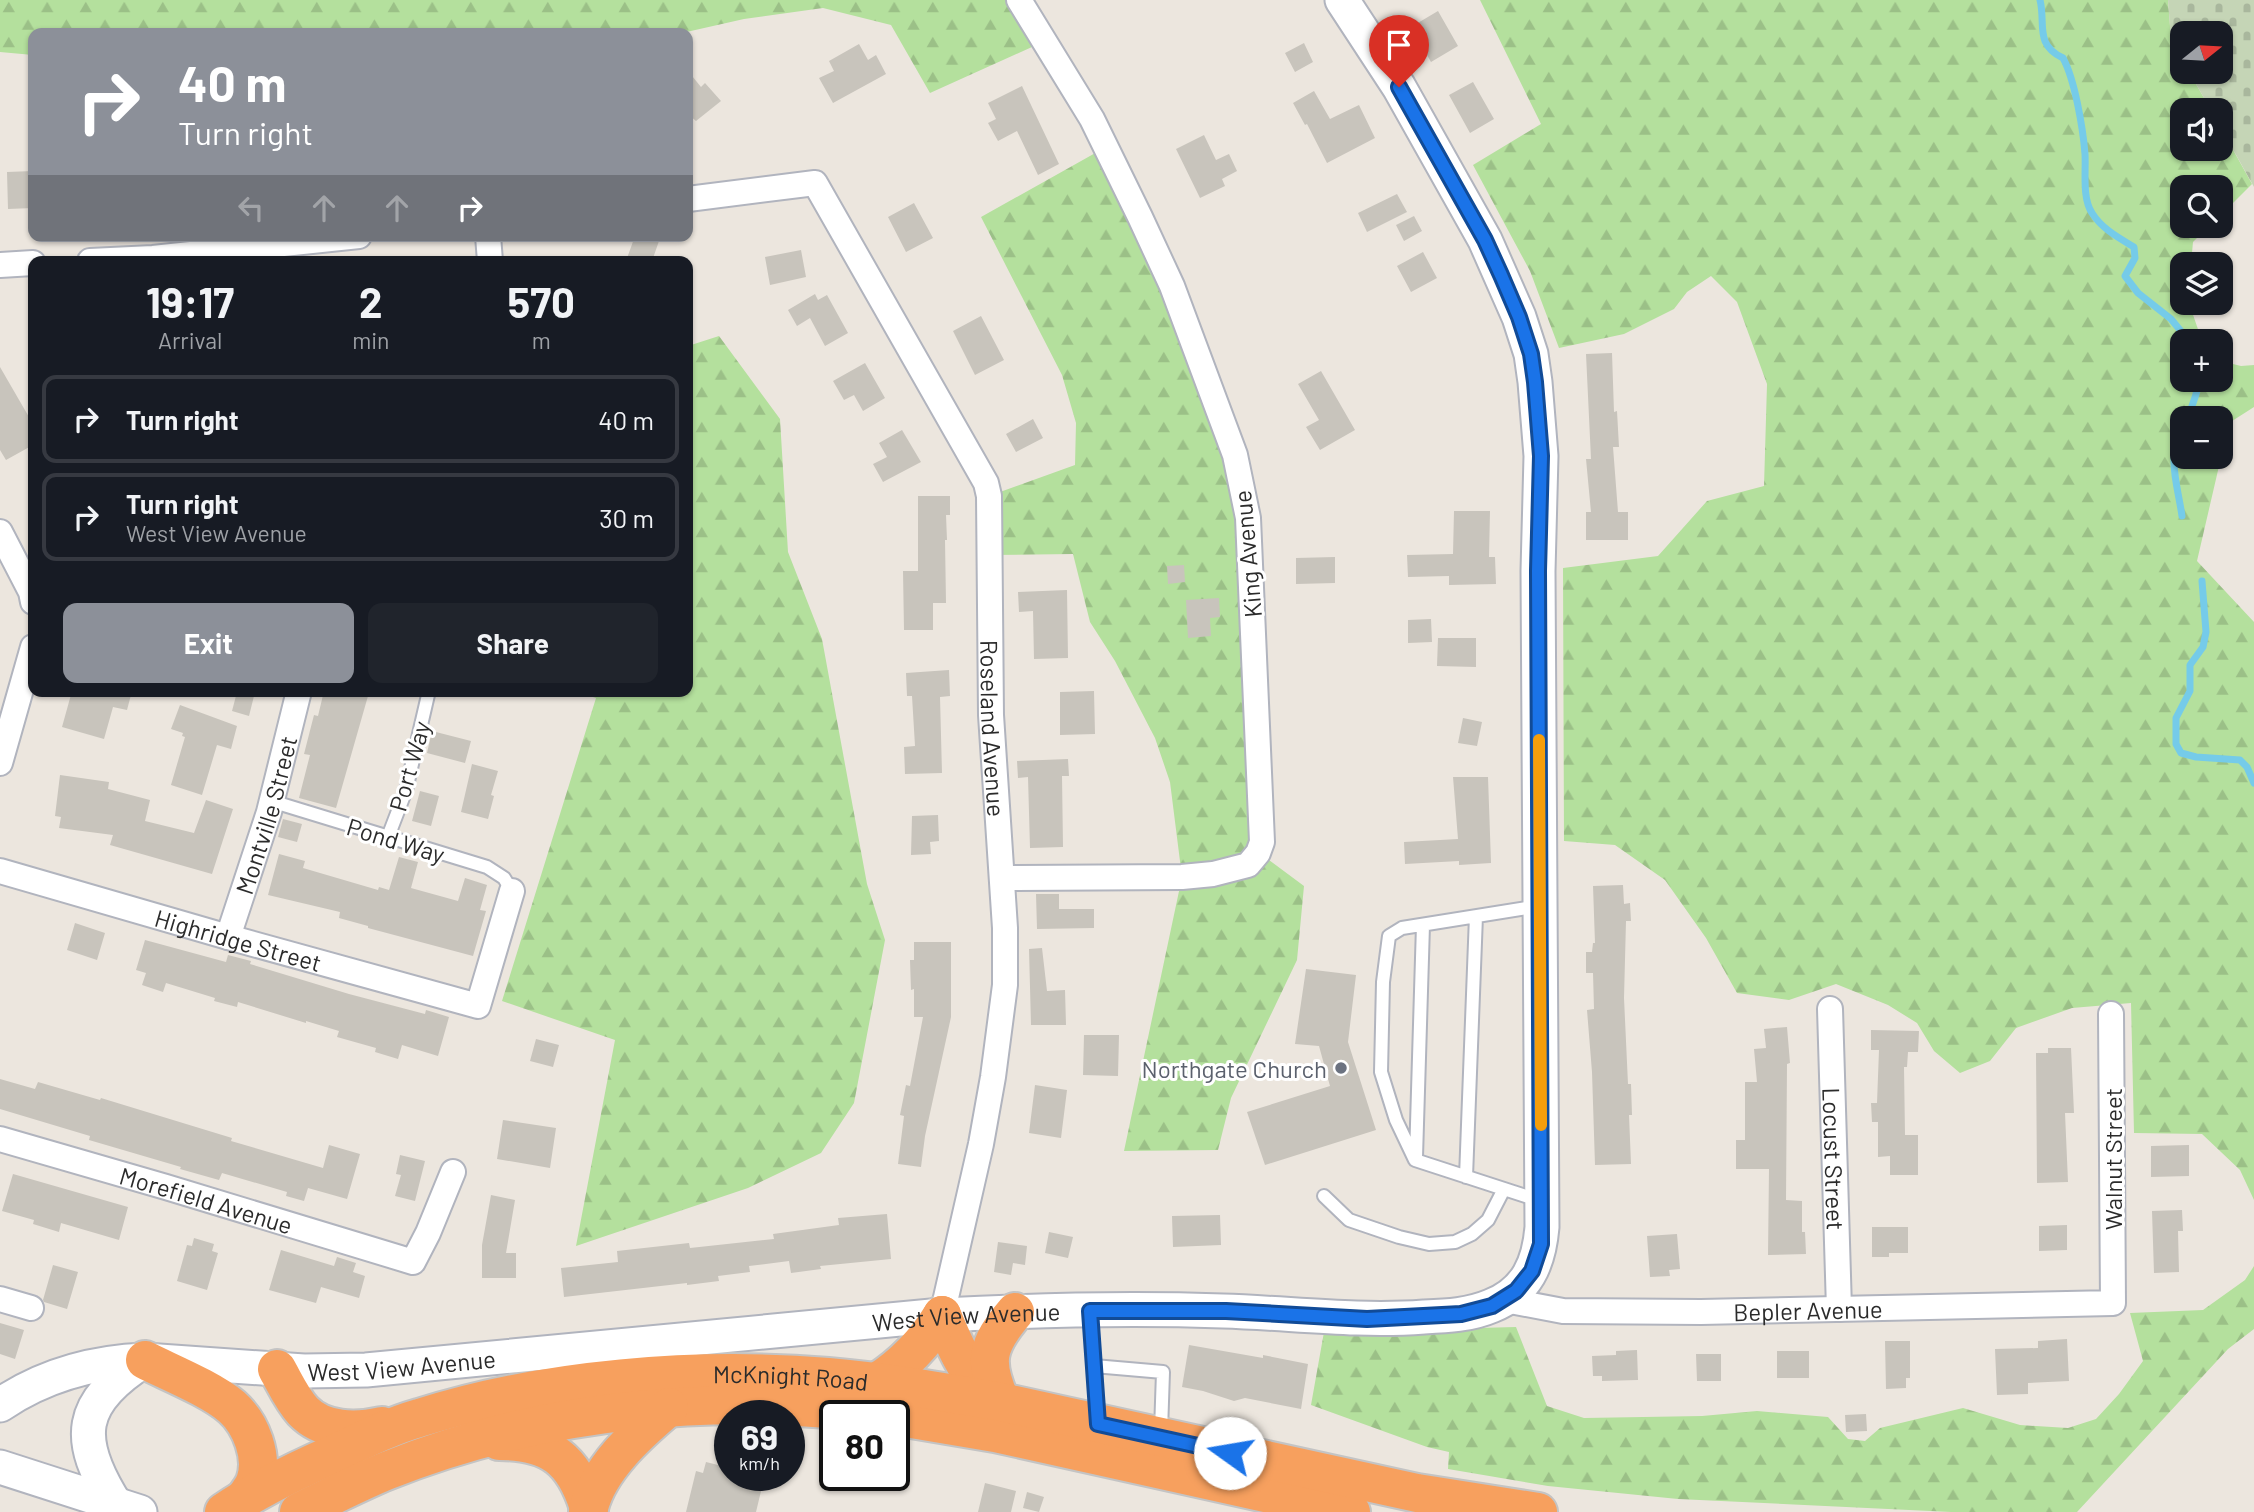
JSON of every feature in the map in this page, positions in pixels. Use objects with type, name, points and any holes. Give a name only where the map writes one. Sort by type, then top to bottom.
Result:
[{"type":"highway","points":[[1001,1402],[990,1373],[989,1357],[1000,1329],[1015,1312]]},
{"type":"highway","points":[[942,1315],[961,1359],[971,1374],[981,1387],[1001,1402]]},
{"type":"highway","points":[[889,1400],[902,1365],[921,1346],[942,1315]]},
{"type":"highway","points":[[145,1360],[220,1399],[243,1419],[253,1441],[257,1467],[254,1482],[235,1504]]},
{"type":"highway","points":[[277,1368],[304,1412],[331,1427],[366,1430],[418,1418]]},
{"type":"highway","name":"McKnight Road","points":[[235,1504],[305,1467],[418,1418],[516,1394],[567,1385],[667,1375],[773,1374],[869,1400]]},
{"type":"highway","name":"McKnight Road","points":[[910,1404],[1001,1402],[1417,1493],[1538,1512]]},
{"type":"highway","name":"McKnight Road","points":[[299,1512],[386,1471],[478,1440],[573,1419],[669,1407],[819,1406]]},
{"type":"highway","points":[[588,1510],[608,1470],[621,1452],[669,1407]]},
{"type":"highway","name":"McKnight Road","points":[[910,1411],[995,1433],[1351,1512]]},
{"type":"highway","points":[[478,1440],[530,1443],[559,1455],[578,1478],[588,1510]]},
{"type":"street","name":"King Avenue","points":[[1002,878],[1182,877],[1213,874],[1248,865],[1258,853],[1262,842],[1248,518],[1235,455],[1172,286],[1140,217],[1092,119],[1019,0]]},
{"type":"street","name":"West View Avenue","points":[[0,1405],[51,1377],[98,1364],[145,1360],[315,1371],[366,1370],[942,1315],[1015,1312],[1201,1311],[1367,1319],[1408,1318],[1478,1311],[1505,1300],[1525,1282],[1541,1244],[1538,571],[1541,456],[1535,382],[1531,354],[1519,317],[1485,240],[1399,87],[1342,0]]},
{"type":"street","name":"Roseland Avenue","points":[[693,198],[816,183],[986,483],[989,496],[991,715],[1006,958],[1003,1013],[981,1144],[942,1315]]},
{"type":"street","points":[[180,256],[305,242]]},
{"type":"street","points":[[0,265],[28,263]]},
{"type":"street","points":[[0,532],[28,586]]},
{"type":"street","points":[[0,763],[28,665]]},
{"type":"street","name":"Montville Street","points":[[228,937],[271,801],[297,697]]},
{"type":"street","name":"Highridge Street","points":[[0,871],[478,1006],[512,891]]},
{"type":"street","name":"Locust Street","points":[[1830,1009],[1839,1309]]},
{"type":"street","name":"Walnut Street","points":[[2112,1014],[2113,1303]]},
{"type":"street","name":"Morefield Avenue","points":[[0,1139],[412,1262],[428,1233],[453,1171]]},
{"type":"street","points":[[0,1298],[31,1308]]},
{"type":"street","name":"Bepler Avenue","points":[[1505,1300],[1563,1311],[1701,1312],[2113,1303]]},
{"type":"street","points":[[128,1508],[99,1479],[88,1447],[88,1430],[92,1414],[110,1386],[145,1360]]},
{"type":"street","points":[[0,1467],[128,1508]]},
{"type":"lane","name":"Port Way","points":[[388,837],[406,790],[428,697]]},
{"type":"lane","name":"Pond Way","points":[[271,801],[487,867],[504,878],[512,891]]},
{"type":"lane","points":[[1539,906],[1396,930],[1389,936],[1383,982],[1381,1072],[1396,1119],[1415,1160],[1541,1201]]},
{"type":"lane","points":[[1466,1177],[1476,916]]},
{"type":"lane","points":[[1415,1160],[1423,925]]},
{"type":"lane","points":[[1324,1196],[1349,1220],[1429,1244],[1455,1242],[1472,1234],[1488,1220],[1504,1189]]},
{"type":"lane","points":[[1090,1311],[1098,1424]]},
{"type":"lane","points":[[1094,1366],[1163,1372],[1160,1438]]},
{"type":"green space","points":[[0,0],[1019,0],[1043,42],[930,93],[891,25],[823,8],[744,19],[693,31],[693,28],[28,28],[28,55],[0,52]]},
{"type":"green space","points":[[1480,0],[2168,0],[2170,84],[2196,84],[2204,98],[2170,98],[2170,161],[2233,161],[2233,150],[2252,184],[2233,203],[2233,175],[2170,175],[2170,238],[2197,238],[2193,242],[2192,252],[2170,252],[2170,315],[2193,315],[2198,329],[2170,329],[2170,392],[2233,392],[2233,364],[2254,365],[2254,407],[2233,420],[2233,406],[2170,406],[2170,469],[2218,469],[2197,561],[2254,622],[2254,1200],[2240,1170],[2202,1134],[2134,1133],[2131,1003],[2072,1008],[2016,1028],[1990,1061],[1960,1073],[1934,1051],[1917,1023],[1888,1005],[1836,984],[1789,1000],[1737,993],[1706,938],[1665,880],[1615,845],[1564,841],[1563,568],[1658,556],[1707,501],[1764,486],[1767,384],[1737,302],[1711,276],[1687,292],[1674,309],[1624,334],[1559,348],[1530,271],[1473,165],[1541,124]]},
{"type":"green space","points":[[2168,0],[2254,0],[2254,187],[2233,149],[2233,98],[2204,98],[2196,84],[2233,84],[2233,21],[2170,21],[2170,26]]},
{"type":"green space","points":[[1106,147],[1235,455],[1258,852],[1304,886],[1297,960],[1231,1098],[1218,1150],[1124,1151],[1182,877],[1170,782],[1155,738],[1115,661],[1090,622],[1073,554],[989,555],[989,496],[1075,465],[1076,423],[1062,375],[981,217]]},
{"type":"green space","points":[[719,336],[780,419],[788,552],[822,639],[867,884],[885,940],[854,1103],[821,1153],[748,1188],[576,1246],[615,1040],[502,1001],[596,698],[593,697],[693,697],[693,344]]},
{"type":"green space","points":[[2254,1266],[2254,1329],[2228,1349],[2077,1512],[1951,1512],[1678,1499],[1548,1486],[1448,1469],[1449,1452],[1427,1447],[1311,1405],[1324,1332],[1516,1327],[1547,1406],[1584,1418],[1702,1416],[1757,1411],[1828,1417],[1848,1439],[1865,1441],[1880,1428],[1963,1408],[2020,1425],[2068,1428],[2096,1419],[2119,1394],[2143,1361],[2130,1313],[2203,1310],[2245,1280]]},
{"type":"building","points":[[1438,11],[1458,46],[1431,62],[1411,27]]},
{"type":"building","points":[[1304,43],[1313,62],[1295,72],[1285,53]]},
{"type":"building","points":[[859,44],[868,60],[876,55],[886,74],[833,103],[819,78],[834,71],[829,61]]},
{"type":"building","points":[[693,77],[701,87],[705,83],[721,101],[696,121],[693,118]]},
{"type":"building","points":[[1473,82],[1494,119],[1470,133],[1449,95]]},
{"type":"building","points":[[1022,86],[1059,164],[1038,175],[1017,131],[998,141],[988,123],[996,119],[988,103]]},
{"type":"building","points":[[1314,91],[1330,119],[1359,105],[1375,138],[1327,163],[1293,103]]},
{"type":"building","points":[[1204,135],[1216,160],[1229,154],[1237,171],[1222,179],[1225,186],[1200,198],[1176,149]]},
{"type":"building","points":[[28,171],[28,208],[8,209],[7,172]]},
{"type":"building","points":[[1397,194],[1407,212],[1367,232],[1358,213]]},
{"type":"building","points":[[914,203],[933,238],[906,252],[888,217]]},
{"type":"building","points":[[1414,216],[1422,231],[1404,241],[1396,225]]},
{"type":"building","points":[[633,242],[659,242],[654,256],[628,256]]},
{"type":"building","points":[[801,250],[806,277],[770,285],[765,257]]},
{"type":"building","points":[[1423,252],[1437,278],[1411,292],[1397,266]]},
{"type":"building","points":[[815,294],[818,300],[827,295],[848,333],[825,346],[810,318],[797,326],[788,310]]},
{"type":"building","points":[[981,316],[1004,360],[975,375],[953,331]]},
{"type":"building","points":[[1612,353],[1614,412],[1617,411],[1619,447],[1613,447],[1618,512],[1628,512],[1628,540],[1586,540],[1586,512],[1591,512],[1586,459],[1591,459],[1586,354]]},
{"type":"building","points":[[865,363],[885,398],[863,411],[854,395],[844,400],[833,381]]},
{"type":"building","points":[[0,367],[28,415],[28,448],[6,460],[0,450]]},
{"type":"building","points":[[1321,371],[1355,430],[1320,450],[1306,427],[1319,420],[1298,384]]},
{"type":"building","points":[[1033,419],[1043,438],[1016,452],[1006,434]]},
{"type":"building","points":[[902,430],[921,462],[883,482],[873,464],[887,457],[879,443]]},
{"type":"building","points":[[918,496],[950,496],[950,515],[946,515],[945,540],[946,603],[933,603],[933,630],[904,630],[903,571],[918,571]]},
{"type":"building","points":[[1454,511],[1490,511],[1489,557],[1495,557],[1496,584],[1449,585],[1449,576],[1408,577],[1407,555],[1453,554]]},
{"type":"building","points":[[1335,557],[1335,583],[1296,584],[1296,558]]},
{"type":"building","points":[[1184,565],[1185,582],[1168,584],[1167,566]]},
{"type":"building","points":[[1067,590],[1068,658],[1034,659],[1033,611],[1019,612],[1018,592]]},
{"type":"building","points":[[1219,598],[1220,617],[1210,618],[1211,636],[1188,638],[1186,600]]},
{"type":"building","points":[[1431,619],[1432,642],[1408,643],[1408,620]]},
{"type":"building","points":[[1438,638],[1476,638],[1476,667],[1437,666]]},
{"type":"building","points":[[949,670],[950,696],[940,697],[942,773],[905,774],[904,747],[915,746],[912,696],[907,696],[906,673]]},
{"type":"building","points":[[1094,691],[1095,734],[1060,735],[1060,692]]},
{"type":"building","points":[[70,697],[130,697],[127,710],[113,707],[104,739],[62,727]]},
{"type":"building","points":[[236,697],[254,697],[249,716],[232,711]]},
{"type":"building","points":[[323,697],[368,697],[336,808],[299,798],[310,755],[304,754],[314,715],[318,716]]},
{"type":"building","points":[[180,705],[237,726],[231,749],[217,745],[202,795],[171,785],[185,737],[182,736],[183,733],[171,729]]},
{"type":"building","points":[[1463,718],[1482,722],[1477,746],[1458,743]]},
{"type":"building","points":[[432,731],[471,741],[465,763],[427,753]]},
{"type":"building","points":[[1068,759],[1069,776],[1062,776],[1063,847],[1030,848],[1028,777],[1018,778],[1017,761]]},
{"type":"building","points":[[472,764],[498,771],[488,819],[461,812]]},
{"type":"building","points":[[60,775],[109,782],[108,789],[150,800],[145,821],[194,833],[206,800],[233,809],[212,874],[110,845],[113,835],[59,828],[61,817],[55,816]]},
{"type":"building","points":[[1453,777],[1488,777],[1491,863],[1459,865],[1459,861],[1405,864],[1404,842],[1458,839]]},
{"type":"building","points":[[420,791],[439,796],[431,826],[412,821]]},
{"type":"building","points":[[938,815],[939,841],[930,842],[931,854],[911,855],[912,816]]},
{"type":"building","points":[[283,819],[302,824],[297,842],[278,837]]},
{"type":"building","points":[[279,854],[305,861],[303,868],[378,890],[379,887],[389,890],[399,857],[418,862],[411,888],[458,901],[465,878],[487,885],[480,910],[486,911],[473,956],[368,928],[339,918],[340,912],[268,895]]},
{"type":"building","points":[[1623,885],[1624,904],[1630,903],[1631,921],[1626,921],[1624,998],[1628,1084],[1631,1084],[1631,1164],[1595,1165],[1587,1010],[1594,1009],[1593,973],[1586,973],[1586,952],[1592,952],[1595,943],[1593,886]]},
{"type":"building","points":[[1036,894],[1059,894],[1059,909],[1094,909],[1094,928],[1037,929]]},
{"type":"building","points":[[75,923],[105,933],[97,960],[67,950]]},
{"type":"building","points":[[145,940],[226,962],[228,955],[349,994],[425,1014],[426,1010],[449,1017],[438,1056],[402,1045],[398,1059],[375,1052],[376,1048],[337,1037],[339,1031],[306,1021],[238,1002],[237,1007],[214,1001],[215,998],[166,983],[163,992],[142,985],[146,973],[136,970]]},
{"type":"building","points":[[914,942],[951,942],[951,1017],[925,1136],[921,1167],[898,1164],[904,1116],[900,1115],[906,1085],[910,1086],[923,1017],[914,1017],[910,960],[914,960]]},
{"type":"building","points":[[1042,948],[1047,991],[1065,990],[1066,1025],[1031,1025],[1029,949]]},
{"type":"building","name":"Northgate Church","points":[[1306,969],[1356,975],[1348,1042],[1376,1130],[1265,1165],[1247,1112],[1330,1086],[1319,1046],[1295,1044]]},
{"type":"building","points":[[1787,1027],[1790,1063],[1787,1064],[1786,1200],[1802,1201],[1802,1232],[1805,1232],[1806,1254],[1768,1255],[1769,1169],[1736,1169],[1736,1140],[1745,1140],[1745,1082],[1757,1082],[1754,1049],[1766,1048],[1764,1029]]},
{"type":"building","points":[[1871,1030],[1919,1031],[1918,1052],[1908,1052],[1907,1067],[1904,1067],[1905,1135],[1918,1135],[1918,1175],[1890,1175],[1890,1156],[1878,1157],[1878,1122],[1872,1122],[1871,1103],[1877,1103],[1879,1050],[1871,1050]]},
{"type":"building","points":[[1084,1035],[1119,1035],[1118,1076],[1083,1075]]},
{"type":"building","points":[[536,1039],[559,1045],[553,1067],[530,1061]]},
{"type":"building","points":[[2048,1048],[2071,1048],[2074,1113],[2065,1113],[2068,1182],[2037,1183],[2036,1053],[2048,1053]]},
{"type":"building","points":[[0,1079],[35,1089],[38,1082],[100,1100],[101,1098],[323,1168],[329,1145],[360,1154],[347,1199],[308,1188],[304,1201],[286,1196],[287,1192],[222,1173],[219,1180],[180,1169],[181,1167],[89,1140],[90,1136],[0,1109]]},
{"type":"building","points":[[1035,1085],[1067,1090],[1061,1138],[1029,1133]]},
{"type":"building","points":[[503,1120],[556,1128],[550,1168],[497,1159]]},
{"type":"building","points":[[2189,1145],[2189,1176],[2151,1177],[2151,1146]]},
{"type":"building","points":[[400,1155],[425,1161],[415,1201],[395,1196],[401,1175],[396,1174]]},
{"type":"building","points":[[13,1174],[128,1207],[119,1240],[61,1223],[59,1232],[33,1224],[34,1220],[2,1211]]},
{"type":"building","points":[[491,1195],[515,1200],[506,1253],[516,1253],[516,1278],[482,1278],[482,1245]]},
{"type":"building","points":[[2182,1210],[2183,1231],[2178,1231],[2179,1272],[2154,1273],[2152,1211]]},
{"type":"building","points":[[887,1214],[891,1259],[820,1266],[821,1269],[791,1273],[789,1261],[749,1266],[750,1272],[718,1276],[719,1281],[564,1297],[561,1268],[618,1262],[617,1251],[689,1243],[690,1248],[774,1239],[773,1234],[839,1225],[838,1218]]},
{"type":"building","points":[[1220,1215],[1221,1245],[1173,1247],[1172,1216]]},
{"type":"building","points":[[2067,1225],[2067,1250],[2039,1251],[2039,1226]]},
{"type":"building","points":[[1872,1227],[1908,1227],[1908,1253],[1872,1257]]},
{"type":"building","points":[[1049,1232],[1073,1237],[1068,1258],[1045,1253]]},
{"type":"building","points":[[1677,1234],[1680,1269],[1669,1270],[1670,1276],[1650,1277],[1647,1236]]},
{"type":"building","points":[[194,1238],[214,1244],[212,1251],[218,1253],[207,1290],[177,1281],[187,1245],[192,1246]]},
{"type":"building","points":[[998,1242],[1027,1246],[1025,1265],[1013,1263],[1011,1275],[994,1272]]},
{"type":"building","points":[[281,1250],[334,1266],[337,1257],[356,1263],[353,1272],[365,1276],[359,1298],[321,1287],[316,1303],[269,1290]]},
{"type":"building","points":[[53,1265],[78,1272],[67,1309],[43,1300]]},
{"type":"building","points":[[0,1323],[24,1330],[15,1359],[0,1354]]},
{"type":"building","points":[[2067,1339],[2069,1381],[2028,1383],[2028,1394],[1997,1395],[1995,1349],[2038,1348],[2038,1341]]},
{"type":"building","points":[[1885,1341],[1910,1341],[1910,1378],[1906,1378],[1906,1388],[1886,1389]]},
{"type":"building","points":[[1189,1345],[1308,1364],[1301,1409],[1245,1398],[1234,1401],[1182,1387]]},
{"type":"building","points":[[1637,1350],[1638,1380],[1602,1381],[1602,1376],[1593,1376],[1592,1356],[1616,1355],[1616,1351]]},
{"type":"building","points":[[1777,1351],[1809,1351],[1809,1378],[1777,1378]]},
{"type":"building","points":[[1696,1354],[1721,1354],[1721,1381],[1697,1381]]},
{"type":"building","points":[[1866,1414],[1867,1431],[1846,1432],[1845,1415]]},
{"type":"building","points":[[706,1462],[714,1464],[714,1491],[761,1491],[756,1512],[686,1512],[696,1471],[703,1473]]},
{"type":"building","points":[[985,1483],[1016,1491],[1011,1512],[978,1512]]},
{"type":"building","points":[[1027,1492],[1044,1497],[1039,1512],[1023,1508]]},
{"type":"waterway","points":[[2040,0],[2045,40],[2048,46],[2063,58],[2075,91],[2084,144],[2089,207],[2096,219],[2106,228],[2134,247],[2135,258],[2125,276],[2138,293],[2171,319],[2179,329]]},
{"type":"waterway","points":[[2192,406],[2196,392]]},
{"type":"waterway","points":[[2175,469],[2182,516]]},
{"type":"waterway","points":[[2202,581],[2206,632],[2203,647],[2190,665],[2190,691],[2176,718],[2176,744],[2181,753],[2196,757],[2240,760],[2247,767],[2254,783]]},
{"type":"slow traffic","points":[[1539,740],[1541,1125]]},
{"type":"place","name":"Northgate Church","points":[[1341,1068]]},
{"type":"route","points":[[1230,1453],[1098,1424],[1090,1311],[1226,1311],[1367,1319],[1461,1314],[1492,1306],[1516,1291],[1532,1271],[1541,1244],[1538,571],[1541,456],[1535,382],[1531,354],[1519,317],[1485,240],[1399,87]]}]
